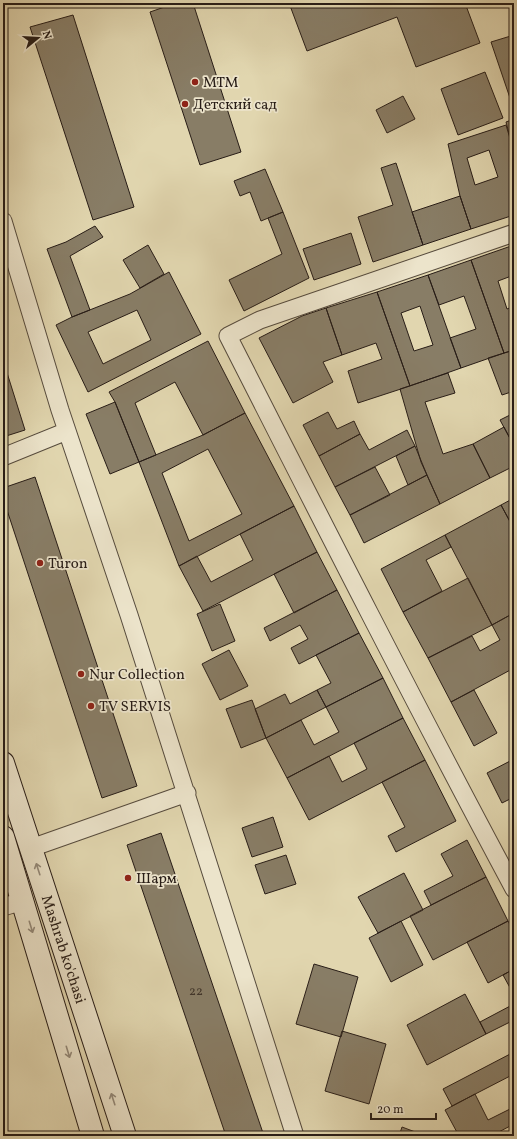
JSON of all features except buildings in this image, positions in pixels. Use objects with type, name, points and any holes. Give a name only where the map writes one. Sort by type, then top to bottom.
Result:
[{"type":"main road","name":"Mashrab ko'chasi","points":[[3,763],[126,1136]]},
{"type":"main road","name":"Mashrab ko'chasi","points":[[3,837],[13,904],[93,1136]]},
{"type":"street","points":[[3,221],[67,431],[127,607],[295,1136]]},
{"type":"street","points":[[514,233],[226,331],[344,566],[451,772],[514,889]]},
{"type":"street","points":[[3,457],[67,431]]},
{"type":"street","points":[[31,848],[187,793]]},
{"type":"place","name":"MTM","points":[[195,82]]},
{"type":"place","name":"Детский сад","points":[[185,104]]},
{"type":"place","name":"Turon","points":[[40,563]]},
{"type":"place","name":"Nur Collection","points":[[81,674]]},
{"type":"place","name":"TV SERVIS","points":[[91,706]]},
{"type":"place","name":"Шарм","points":[[128,878]]}]
